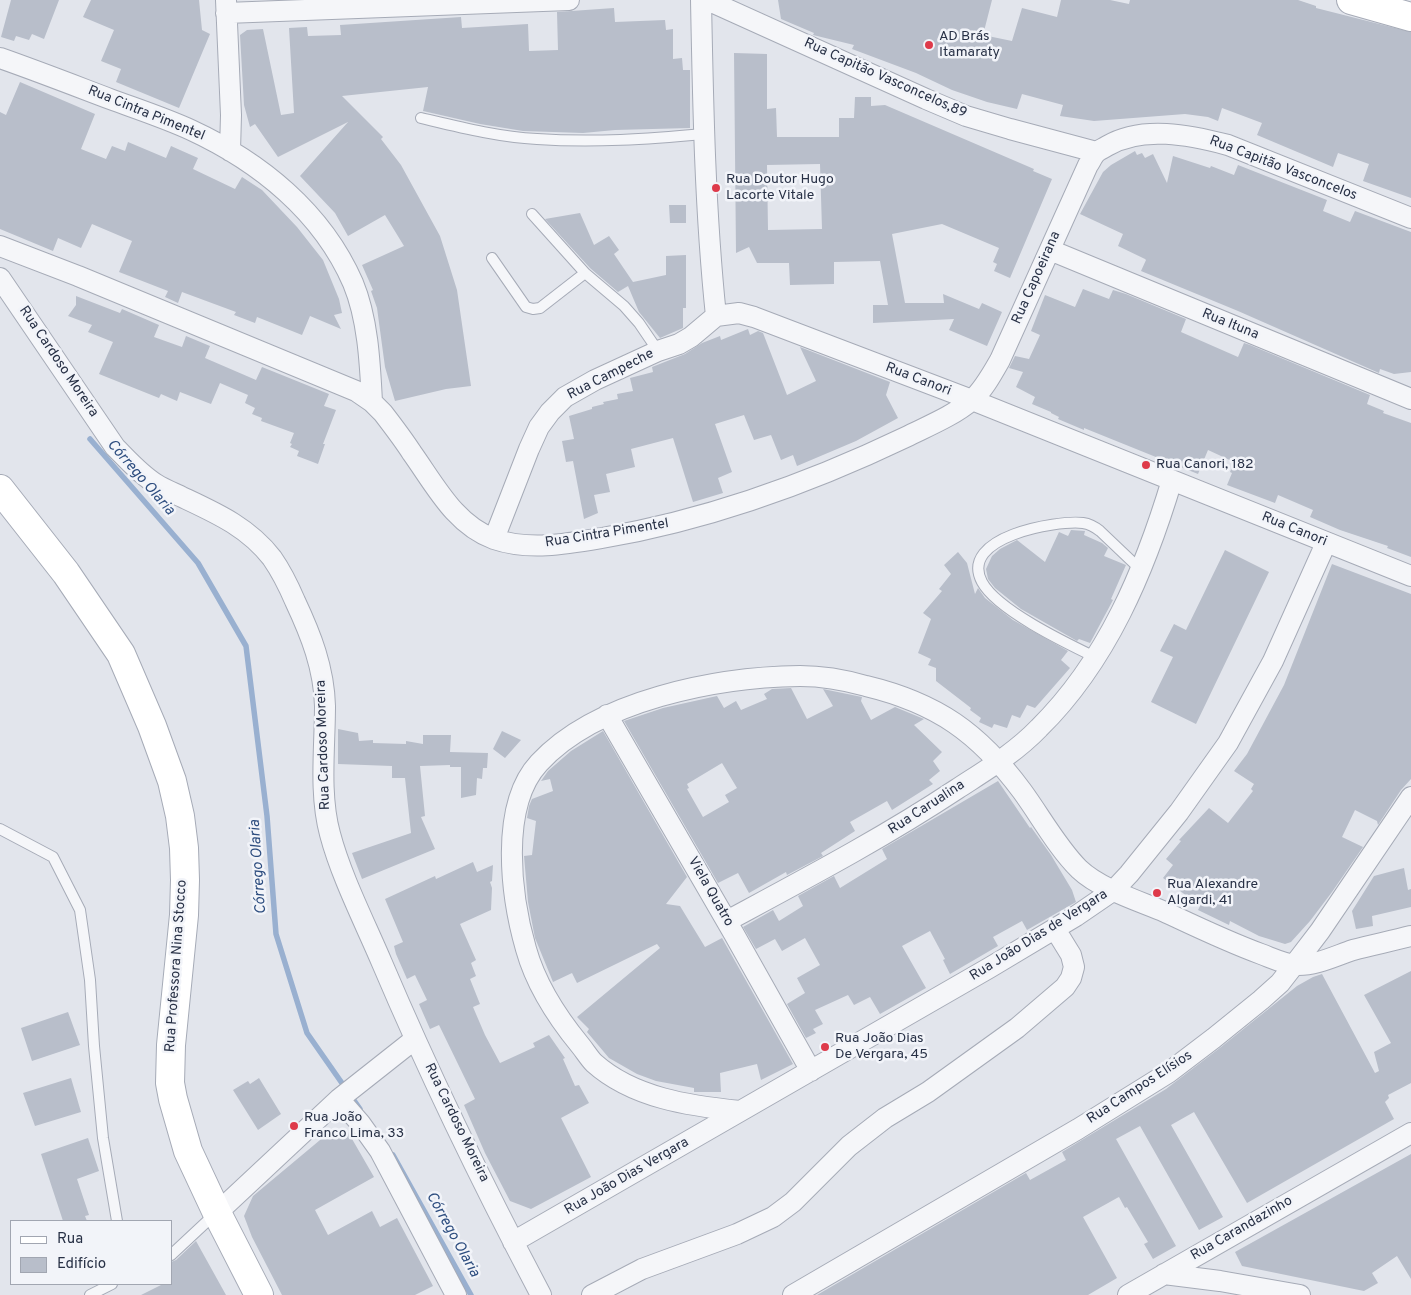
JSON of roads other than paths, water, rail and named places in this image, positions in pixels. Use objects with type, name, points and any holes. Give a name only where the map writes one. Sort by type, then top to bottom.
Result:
[{"type":"street","points":[[230,151],[231,115],[226,7],[569,0]]},
{"type":"street","points":[[701,0],[708,231],[716,316]]},
{"type":"street","name":"Rua Capitão Vasconcelos,89","points":[[707,0],[966,116],[1096,152]]},
{"type":"street","points":[[1350,0],[1411,17]]},
{"type":"street","name":"Rua Cintra Pimentel","points":[[0,58],[192,130],[262,171],[287,191],[311,216],[333,246],[353,284],[363,316],[370,365],[372,402]]},
{"type":"street","name":"Rua Capitão Vasconcelos","points":[[1096,152],[1114,142],[1132,136],[1168,134],[1197,137],[1228,145],[1411,218]]},
{"type":"street","name":"Rua Capoeirana","points":[[972,400],[989,380],[1000,360],[1088,165],[1096,152]]},
{"type":"street","name":"Rua Cintra Pimentel","points":[[0,246],[78,276],[356,391],[372,402],[383,413],[456,514],[476,530],[494,539],[516,544],[536,546],[561,544],[629,533],[679,522],[799,482],[876,451],[934,423],[972,400]]},
{"type":"street","name":"Rua Ituna","points":[[1050,250],[1411,399]]},
{"type":"street","name":"Rua Cardoso Moreira","points":[[0,278],[116,447],[128,461],[156,484],[230,520],[256,540],[273,559],[289,588],[314,645],[323,680],[325,704],[325,806],[329,833],[340,864],[414,1039],[513,1242],[541,1295]]},
{"type":"street","name":"Rua Canori","points":[[716,316],[739,313],[754,317],[972,400],[1411,576]]},
{"type":"street","name":"Rua Campeche","points":[[494,539],[536,434],[550,412],[565,397],[594,380],[658,351],[679,344],[691,337],[716,316]]},
{"type":"street","name":"Rua Carualina","points":[[726,920],[882,837],[1000,762],[1039,728],[1065,698],[1095,657],[1123,608],[1153,541],[1172,480]]},
{"type":"street","name":"Rua Professora Nina Stocco","points":[[0,489],[66,573],[120,654],[152,726],[172,781],[180,816],[185,880],[184,915],[171,1045],[170,1083],[188,1151],[259,1295]]},
{"type":"street","name":"Rua João Dias de Vergara","points":[[740,1111],[1055,929],[1114,890],[1152,847],[1228,743],[1273,661],[1326,543]]},
{"type":"street","points":[[740,1111],[700,1107],[667,1099],[625,1084],[594,1062],[570,1032],[545,995],[526,951],[517,909],[512,867],[512,828],[520,794],[536,765],[563,741],[607,715],[645,701],[699,688],[751,679],[804,676],[849,681],[894,693],[940,712],[966,731],[1000,762],[1069,858],[1082,872],[1114,890],[1254,952],[1294,965],[1315,962],[1353,950],[1411,936]]},
{"type":"street","name":"Viela Quatro","points":[[607,715],[812,1071]]},
{"type":"street","name":"Rua Campos Elísios","points":[[793,1295],[1078,1129],[1168,1073],[1261,1000],[1280,983],[1320,931],[1411,797]]},
{"type":"street","points":[[592,1295],[642,1269],[704,1244],[737,1234],[773,1217],[793,1202],[849,1146],[886,1118],[928,1092],[1017,1028],[1065,987],[1071,978],[1074,967],[1071,955],[1055,929]]},
{"type":"street","points":[[217,1213],[343,1096],[414,1039]]},
{"type":"street","points":[[343,1096],[380,1150],[456,1295]]},
{"type":"street","name":"Rua João Dias Vergara","points":[[513,1242],[740,1111]]},
{"type":"street","name":"Rua Carandazinho","points":[[1128,1295],[1411,1133]]},
{"type":"street","points":[[1164,1274],[1220,1281],[1300,1295]]},
{"type":"lane","points":[[421,118],[471,130],[535,139],[585,141],[704,134]]},
{"type":"lane","points":[[532,214],[585,273],[624,306],[639,323],[658,351]]},
{"type":"lane","points":[[492,258],[526,307],[533,309],[540,308],[585,273]]},
{"type":"lane","points":[[1095,657],[1040,629],[1000,603],[982,583],[980,561],[994,544],[1015,534],[1058,525],[1085,523],[1093,526],[1141,570]]},
{"type":"lane","points":[[0,829],[53,857],[80,910],[90,980],[103,1138],[117,1220]]},
{"type":"lane","points":[[172,1254],[217,1213]]},
{"type":"lane","points":[[90,1295],[110,1285]]},
{"type":"waterway","name":"Córrego Olaria","points":[[90,439],[198,563],[246,646],[267,816],[276,934],[307,1033],[360,1109]]},
{"type":"waterway","name":"Córrego Olaria","points":[[393,1155],[471,1295]]},
{"type":"place","name":"AD Brás Itamaraty","points":[[929,45]]},
{"type":"place","name":"Rua Doutor Hugo Lacorte Vitale","points":[[716,188]]},
{"type":"place","name":"Rua Canori, 182","points":[[1146,465]]},
{"type":"place","name":"Rua Alexandre Algardi, 41","points":[[1157,893]]},
{"type":"place","name":"Rua João Dias De Vergara, 45","points":[[825,1047]]},
{"type":"place","name":"Rua João Franco Lima, 33","points":[[294,1126]]}]
